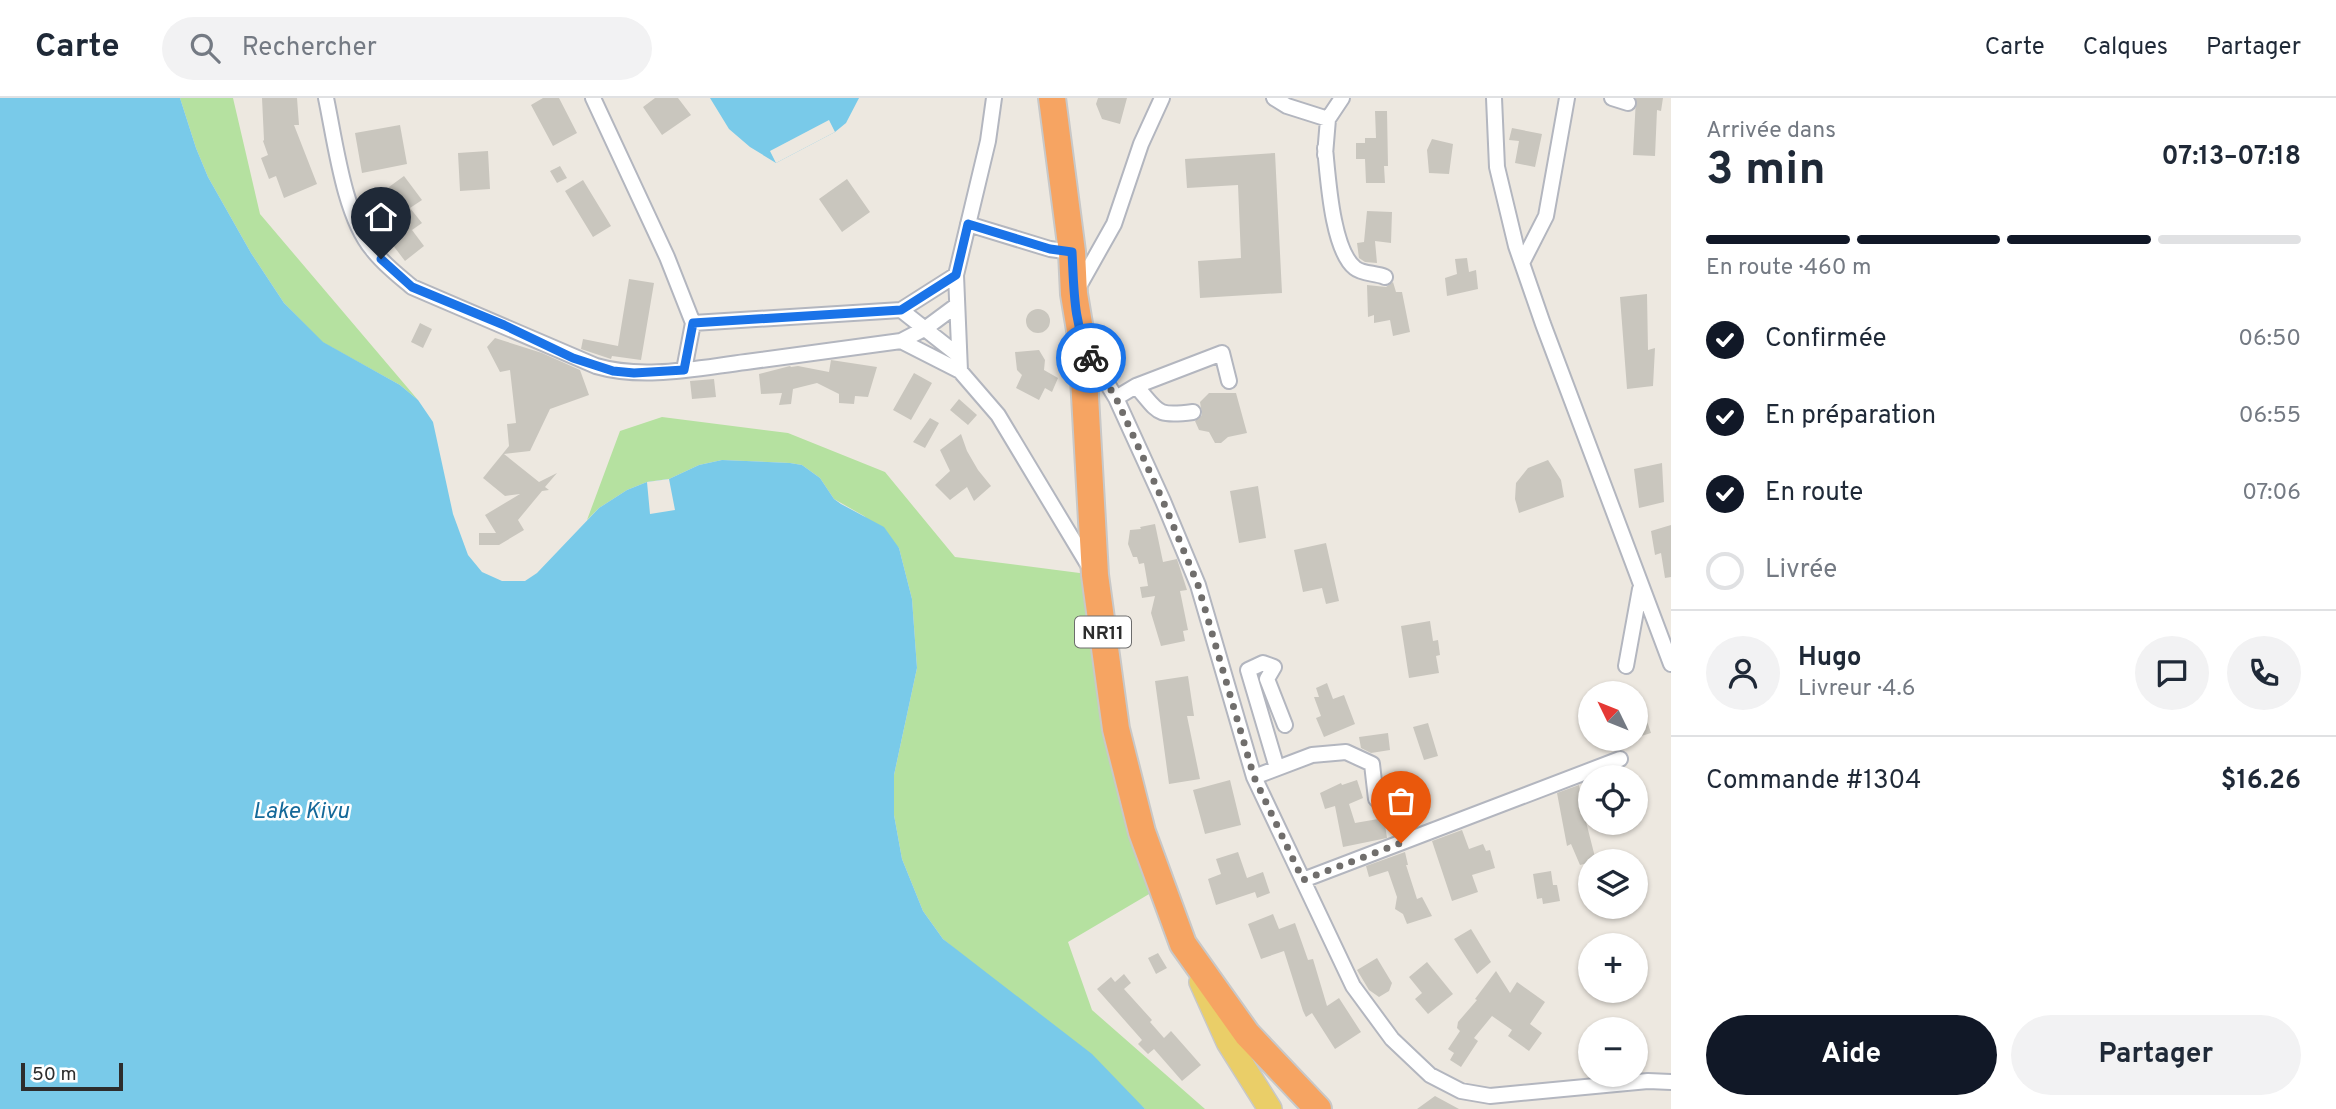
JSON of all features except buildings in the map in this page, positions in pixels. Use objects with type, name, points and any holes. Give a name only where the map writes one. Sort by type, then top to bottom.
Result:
[{"type":"highway","name":"NR11","points":[[1052,98],[1082,342],[1095,575],[1116,729],[1142,832],[1184,944],[1247,1034],[1318,1109]]},
{"type":"main road","points":[[1184,944],[1228,1042],[1270,1109]]},
{"type":"street","points":[[326,98],[353,212],[370,247],[412,287],[596,366],[634,373],[684,370],[901,341],[926,328],[957,305]]},
{"type":"street","points":[[593,98],[667,257],[693,323],[684,370]]},
{"type":"street","points":[[960,371],[956,275],[988,141],[994,98]]},
{"type":"street","points":[[1074,294],[1114,224],[1140,144],[1162,98]]},
{"type":"street","points":[[1274,98],[1287,107],[1328,119]]},
{"type":"street","points":[[1322,186],[1328,119],[1342,98]]},
{"type":"street","points":[[1494,98],[1497,167],[1522,263],[1671,664]]},
{"type":"street","points":[[1522,263],[1546,216],[1567,98]]},
{"type":"street","points":[[1612,98],[1628,103]]},
{"type":"street","points":[[1325,148],[1331,213],[1348,261],[1357,271],[1385,277]]},
{"type":"street","points":[[968,224],[1050,249],[1072,252]]},
{"type":"street","points":[[693,323],[901,310],[956,275]]},
{"type":"street","points":[[901,310],[958,355]]},
{"type":"street","points":[[901,341],[960,371],[998,415],[1095,575]]},
{"type":"street","points":[[1082,342],[1116,398],[1198,585],[1254,777],[1353,986],[1392,1040],[1430,1075],[1461,1091],[1490,1096],[1648,1081],[1671,1082]]},
{"type":"street","points":[[1116,398],[1136,386],[1222,353],[1229,381]]},
{"type":"street","points":[[1136,386],[1148,398],[1152,407],[1168,415],[1193,412]]},
{"type":"street","points":[[1626,666],[1641,586]]},
{"type":"street","points":[[1277,768],[1248,670],[1263,663],[1274,667],[1267,679],[1285,725]]},
{"type":"street","points":[[1254,777],[1312,755],[1346,752],[1372,764],[1376,799]]},
{"type":"street","points":[[1303,880],[1620,758]]},
{"type":"green space","points":[[180,98],[233,98],[260,214],[418,400],[400,385],[322,342],[284,303],[251,253],[208,177]]},
{"type":"green space","points":[[662,417],[788,433],[885,472],[955,557],[1095,575],[1161,887],[1068,942],[1092,1010],[1205,1109],[1145,1109],[943,939],[923,911],[902,859],[894,815],[894,775],[917,668],[912,599],[899,548],[864,516],[834,499],[820,478],[802,465],[790,463],[722,460],[699,465],[669,479],[647,482],[627,490],[599,508],[587,520],[620,431]]},
{"type":"water","name":"Lake Kivu","points":[[0,98],[180,98],[208,177],[251,253],[284,303],[323,342],[400,385],[418,400],[433,422],[453,514],[468,555],[482,572],[502,581],[525,581],[537,573],[599,508],[627,490],[647,482],[669,479],[699,465],[722,460],[802,465],[820,478],[834,499],[884,527],[899,548],[912,599],[917,668],[894,775],[894,815],[902,859],[923,911],[943,939],[1092,1054],[1145,1109],[0,1109]]},
{"type":"water","points":[[710,98],[859,98],[846,123],[835,132],[776,163],[750,147],[729,129]]},
{"type":"pier","points":[[829,120],[835,132],[776,163],[770,151]]},
{"type":"pier","points":[[669,479],[675,510],[650,514],[647,482]]},
{"type":"way so far","points":[[1091,358],[1116,398],[1198,585],[1254,777],[1303,880],[1401,843]]},
{"type":"route","points":[[381,259],[412,287],[504,325],[573,358],[613,371],[634,373],[684,370],[693,323],[901,310],[956,275],[968,224],[1050,249],[1072,252],[1074,294],[1082,342],[1091,358]]}]
